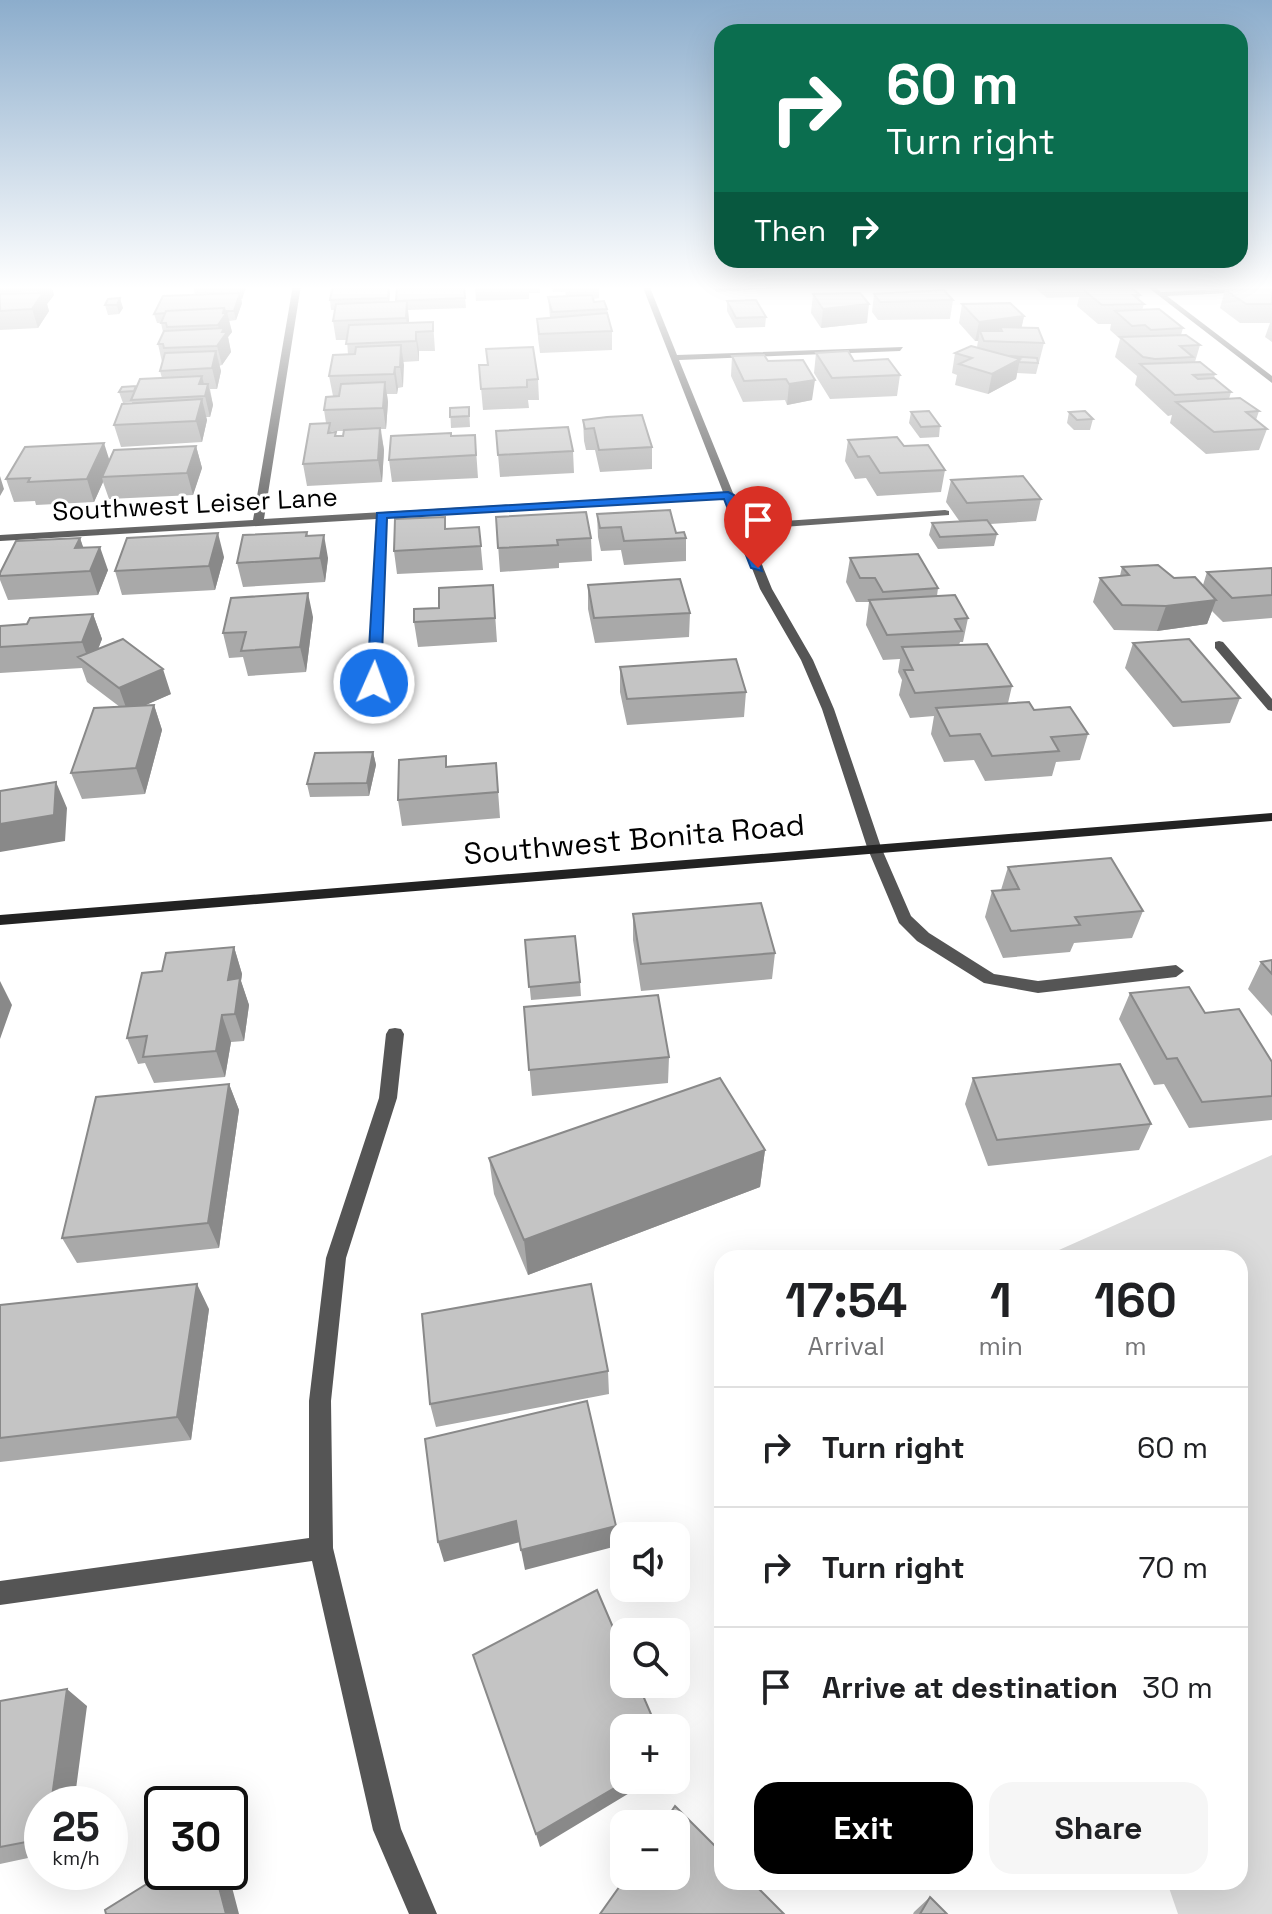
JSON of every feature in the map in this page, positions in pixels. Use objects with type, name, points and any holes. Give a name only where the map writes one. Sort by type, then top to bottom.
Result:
[{"type":"main road","name":"Southwest Bonita Road","points":[[0,920],[1272,817]]},
{"type":"street","points":[[258,522],[282,374]]},
{"type":"street","points":[[680,374],[766,589],[807,660],[828,709],[874,847],[904,919],[923,937],[990,979],[1038,987],[1176,971]]},
{"type":"street","name":"Southwest Leiser Lane","points":[[0,538],[728,495]]},
{"type":"street","points":[[741,527],[945,513]]},
{"type":"street","points":[[374,683],[381,515]]},
{"type":"street","points":[[1219,645],[1272,707]]},
{"type":"street","points":[[395,1034],[388,1098],[336,1258],[320,1401],[321,1548],[387,1830],[423,1914]]},
{"type":"street","points":[[0,1593],[321,1548]]},
{"type":"shaded area","points":[[1272,1155],[1272,1914],[1178,1914],[1170,1890],[1248,1890],[1248,1250],[1059,1250]]},
{"type":"building","points":[[329,374],[384,374],[329,376]]},
{"type":"building","points":[[480,374],[537,374],[538,379],[527,380],[527,387],[481,389]]},
{"type":"building","points":[[741,374],[812,374],[815,380],[789,384],[786,379],[744,381]]},
{"type":"building","points":[[830,374],[900,375],[832,378]]},
{"type":"building","points":[[1152,374],[1208,374],[1193,375],[1198,379],[1214,378],[1231,392],[1175,395]]},
{"type":"building","points":[[202,376],[199,384],[208,384],[205,396],[131,400],[140,379]]},
{"type":"building","points":[[385,382],[383,408],[324,410],[326,397],[339,396],[341,384]]},
{"type":"building","points":[[136,386],[134,391],[119,392],[122,387]]},
{"type":"building","points":[[1240,398],[1259,411],[1246,412],[1267,429],[1214,432],[1176,402]]},
{"type":"building","points":[[202,399],[196,421],[114,425],[122,404]]},
{"type":"building","points":[[469,407],[469,416],[450,417],[450,408]]},
{"type":"building","points":[[929,411],[940,426],[921,427],[911,412]]},
{"type":"building","points":[[1085,411],[1093,419],[1077,420],[1069,412]]},
{"type":"building","points":[[642,415],[652,447],[599,450],[594,428],[585,429],[583,420],[607,417]]},
{"type":"building","points":[[330,423],[328,433],[336,432],[335,436],[343,436],[344,430],[380,428],[378,460],[303,464],[310,424]]},
{"type":"building","points":[[568,427],[573,451],[498,455],[496,431]]},
{"type":"building","points":[[451,433],[451,436],[475,435],[476,455],[389,460],[391,436]]},
{"type":"building","points":[[897,437],[904,446],[928,445],[945,470],[880,473],[869,456],[858,457],[848,440]]},
{"type":"building","points":[[104,443],[87,479],[28,482],[30,478],[6,479],[25,447]]},
{"type":"building","points":[[196,446],[187,473],[102,477],[114,450]]},
{"type":"building","points":[[1023,476],[1041,499],[967,503],[951,480]]},
{"type":"building","points":[[670,510],[676,533],[684,532],[686,538],[624,541],[621,527],[600,528],[597,514]]},
{"type":"building","points":[[586,512],[591,538],[557,540],[558,545],[498,548],[496,517]]},
{"type":"building","points":[[445,517],[445,529],[479,527],[481,546],[394,551],[395,519]]},
{"type":"building","points":[[987,520],[997,534],[940,537],[932,523]]},
{"type":"building","points":[[307,532],[306,536],[324,535],[320,558],[237,563],[243,535]]},
{"type":"building","points":[[218,533],[209,566],[115,571],[127,538]]},
{"type":"building","points":[[80,538],[75,548],[100,547],[90,571],[0,576],[16,541]]},
{"type":"building","points":[[918,554],[938,588],[883,592],[875,578],[860,578],[850,558]]},
{"type":"building","points":[[1158,565],[1174,578],[1195,577],[1216,600],[1166,606],[1122,605],[1100,578],[1129,575],[1122,567]]},
{"type":"building","points":[[1272,568],[1272,595],[1232,598],[1207,572]]},
{"type":"building","points":[[680,579],[690,613],[594,618],[588,585]]},
{"type":"building","points":[[493,585],[495,618],[414,622],[414,609],[439,608],[439,588]]},
{"type":"building","points":[[308,593],[300,647],[241,651],[246,632],[223,633],[231,598]]},
{"type":"building","points":[[955,595],[968,618],[955,619],[962,631],[887,635],[869,600]]},
{"type":"building","points":[[93,614],[82,642],[0,647],[0,626],[27,624],[30,618]]},
{"type":"building","points":[[123,639],[163,669],[119,688],[78,657]]},
{"type":"building","points":[[1189,639],[1240,698],[1182,702],[1133,643]]},
{"type":"building","points":[[987,644],[1012,686],[915,693],[904,670],[913,670],[902,647]]},
{"type":"building","points":[[736,659],[746,692],[627,699],[620,667]]},
{"type":"building","points":[[1029,702],[1034,710],[1070,707],[1088,734],[1051,737],[1059,751],[992,756],[980,734],[950,736],[936,708]]},
{"type":"building","points":[[154,705],[136,768],[71,773],[94,708]]},
{"type":"building","points":[[373,752],[367,783],[307,784],[315,753]]},
{"type":"building","points":[[446,756],[446,767],[496,763],[498,792],[398,800],[399,760]]},
{"type":"building","points":[[56,782],[54,815],[0,824],[0,791]]},
{"type":"building","points":[[1111,858],[1143,911],[1075,917],[1080,925],[1011,931],[992,891],[1019,889],[1008,867]]},
{"type":"building","points":[[761,903],[775,953],[641,964],[633,914]]},
{"type":"building","points":[[575,936],[580,982],[529,987],[525,940]]},
{"type":"building","points":[[234,947],[228,980],[240,978],[235,1014],[222,1015],[216,1051],[143,1057],[147,1036],[127,1038],[142,973],[162,971],[166,953]]},
{"type":"building","points":[[1272,960],[1272,974],[1261,962]]},
{"type":"building","points":[[1189,987],[1205,1013],[1239,1009],[1272,1062],[1272,1096],[1202,1102],[1177,1058],[1167,1059],[1130,993]]},
{"type":"building","points":[[658,995],[669,1057],[529,1070],[524,1007]]},
{"type":"building","points":[[1120,1064],[1151,1124],[997,1140],[973,1078]]},
{"type":"building","points":[[720,1078],[765,1150],[524,1240],[489,1158]]},
{"type":"building","points":[[229,1084],[208,1223],[62,1238],[96,1097]]},
{"type":"building","points":[[197,1284],[177,1417],[0,1438],[0,1305]]},
{"type":"building","points":[[591,1284],[608,1371],[430,1404],[422,1314]]},
{"type":"building","points":[[587,1401],[615,1522],[610,1522],[610,1528],[521,1550],[516,1521],[438,1542],[425,1439]]},
{"type":"building","points":[[597,1590],[610,1620],[610,1698],[644,1698],[651,1714],[610,1714],[610,1791],[536,1834],[473,1655]]},
{"type":"building","points":[[67,1689],[54,1786],[24,1786],[24,1842],[0,1847],[0,1701]]},
{"type":"building","points":[[690,1821],[714,1845],[714,1890],[760,1890],[784,1914],[600,1914],[617,1890],[690,1890]]},
{"type":"building","points":[[144,1886],[144,1890],[220,1890],[226,1914],[106,1914],[105,1910]]},
{"type":"building","points":[[930,1897],[947,1914],[920,1914]]},
{"type":"route","points":[[374,683],[381,515],[728,495],[758,568]]}]
